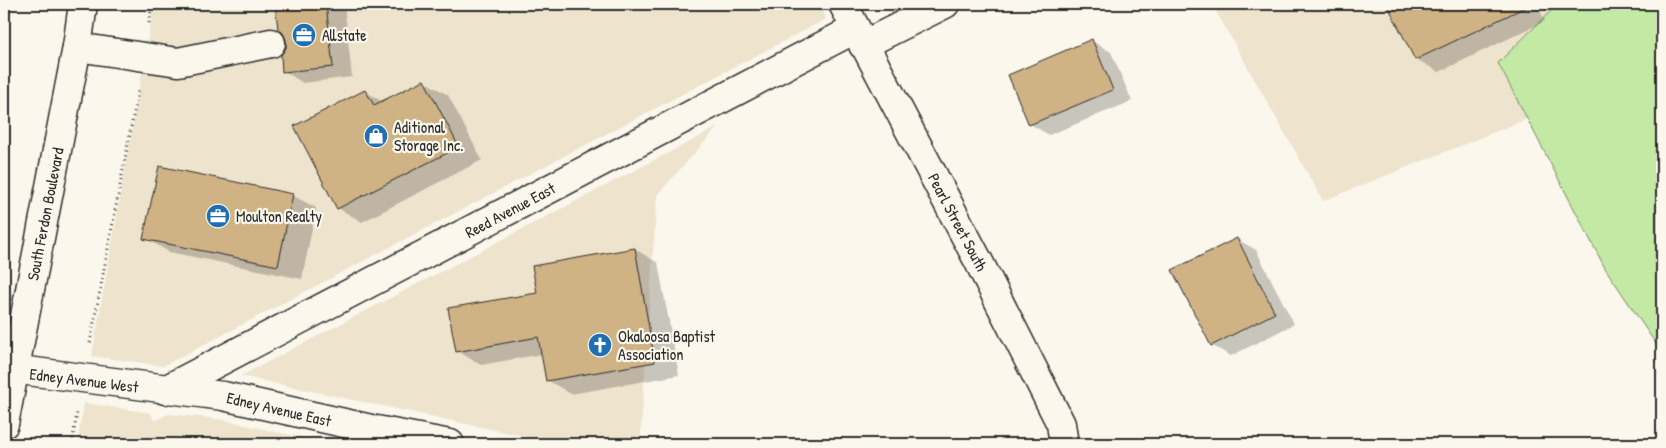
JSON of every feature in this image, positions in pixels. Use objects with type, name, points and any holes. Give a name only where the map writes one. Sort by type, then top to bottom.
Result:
[{"type":"street","name":"South Ferdon Boulevard","points":[[4,424],[9,369],[77,47],[83,4]]},
{"type":"street","name":"Pearl Street South","points":[[843,4],[980,264],[1057,416],[1061,424],[1064,444]]},
{"type":"street","name":"Reed Avenue East","points":[[165,390],[859,37],[945,4]]},
{"type":"street","points":[[77,47],[178,62],[271,43]]},
{"type":"street","name":"Edney Avenue West","points":[[9,369],[165,390]]},
{"type":"street","name":"Edney Avenue East","points":[[165,390],[222,396],[369,437],[450,444]]},
{"type":"path","points":[[4,38],[8,4]]},
{"type":"path","points":[[72,444],[145,57],[152,4]]},
{"type":"shaded area","points":[[154,4],[819,4],[826,19],[163,366],[92,356]]},
{"type":"shaded area","points":[[1212,4],[1558,4],[1498,63],[1527,119],[1323,201]]},
{"type":"shaded area","points":[[718,127],[657,195],[640,444],[561,444],[241,376]]},
{"type":"shaded area","points":[[84,403],[151,413],[154,421],[168,414],[219,419],[330,444],[77,444]]},
{"type":"green space","points":[[1558,4],[1662,4],[1662,353],[1605,268],[1498,63]]},
{"type":"building","name":"Allstate","points":[[275,4],[326,4],[333,67],[282,72],[281,55],[286,48],[286,40],[283,33],[278,29]]},
{"type":"building","points":[[1387,4],[1532,4],[1415,60]]},
{"type":"building","points":[[1092,39],[1113,90],[1029,125],[1008,75]]},
{"type":"building","name":"Aditional Storage Inc.","points":[[424,80],[459,147],[337,209],[294,126],[365,90],[374,105]]},
{"type":"building","name":"Moulton Realty","points":[[159,166],[293,194],[278,266],[143,239]]},
{"type":"building","points":[[1237,238],[1275,313],[1211,346],[1172,270]]},
{"type":"building","points":[[635,248],[655,362],[546,381],[538,337],[456,352],[448,308],[537,293],[532,266]]},
{"type":"place","name":"Allstate","points":[[304,35]]},
{"type":"place","name":"Aditional Storage Inc.","points":[[376,136]]},
{"type":"place","name":"Moulton Realty","points":[[218,216]]},
{"type":"place","name":"Okaloosa Baptist Association","points":[[600,345]]}]
